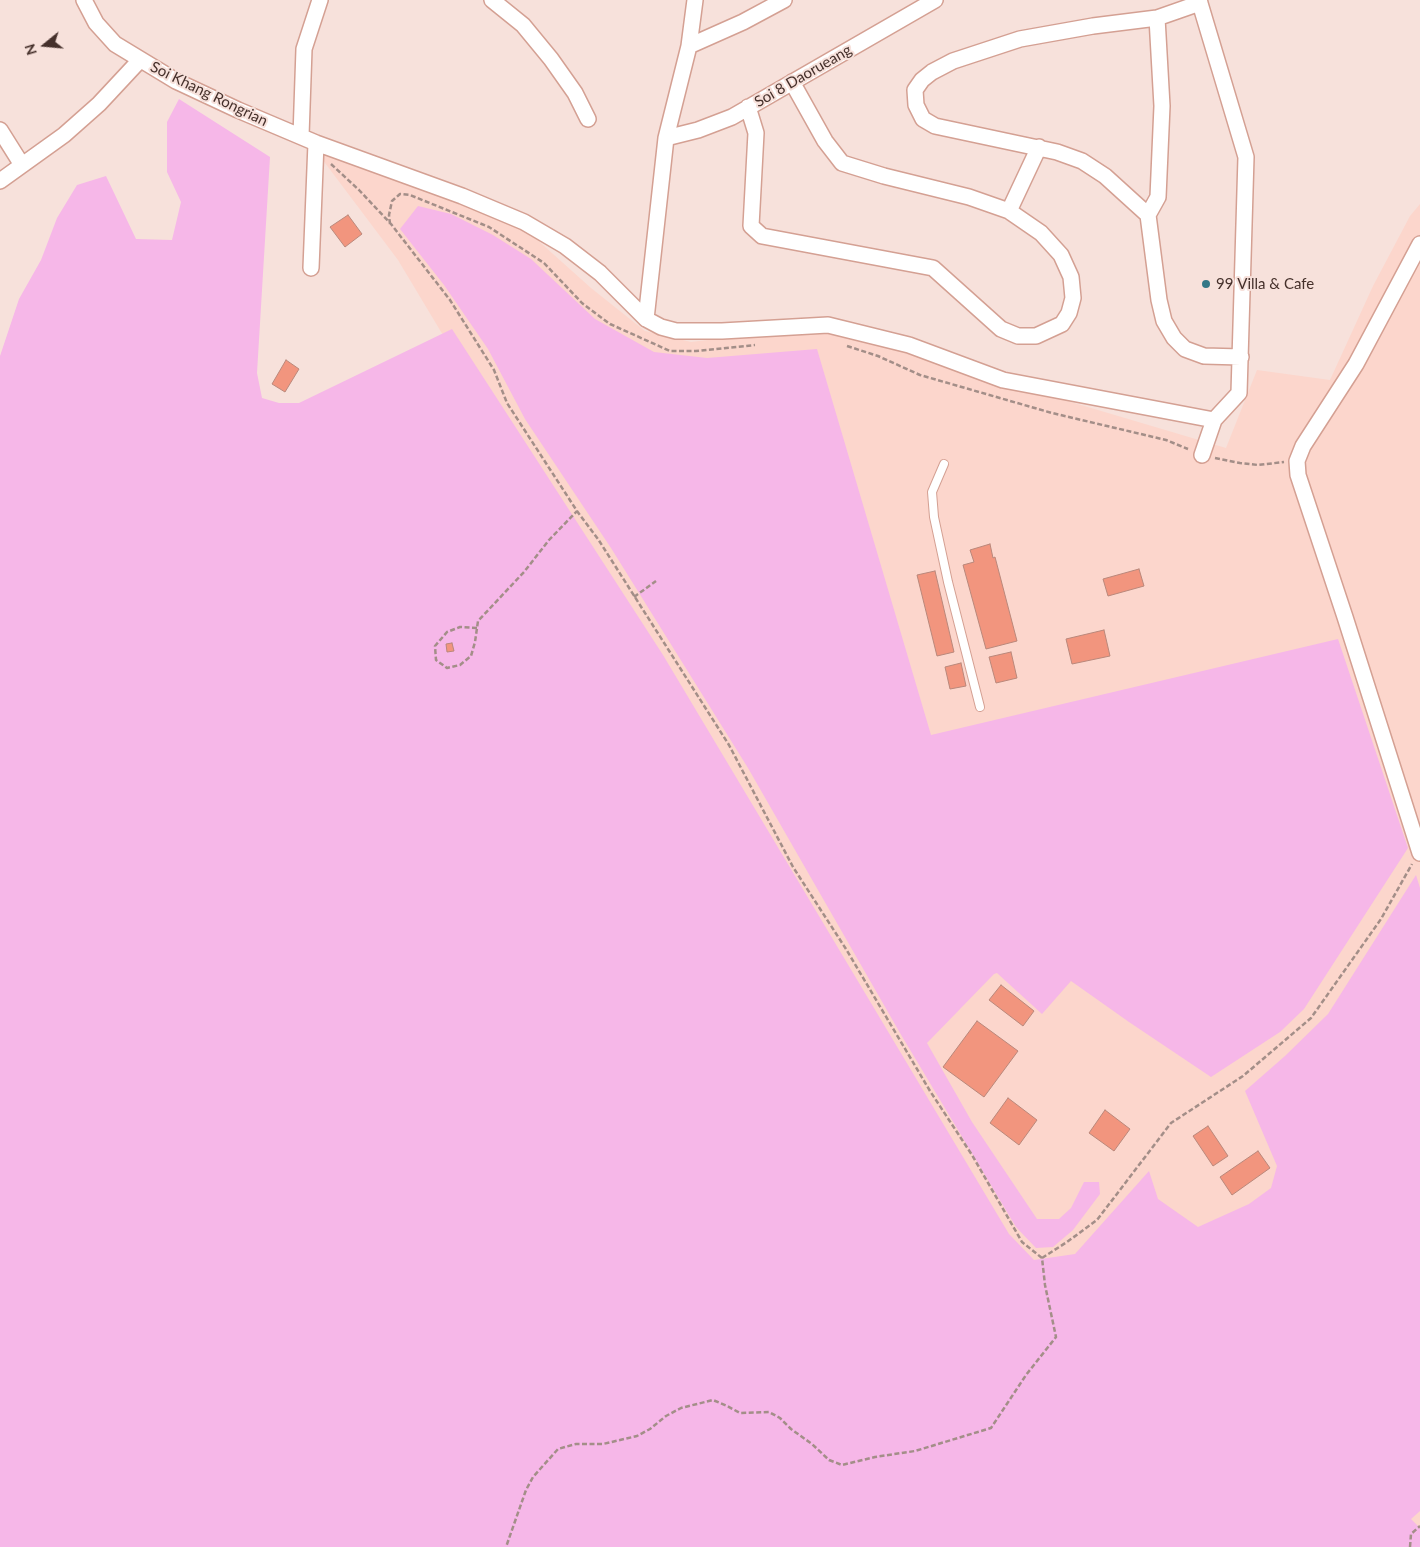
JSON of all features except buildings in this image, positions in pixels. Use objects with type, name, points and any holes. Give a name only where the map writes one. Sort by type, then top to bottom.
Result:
[{"type":"street","name":"Soi Khang Rongrian","points":[[84,0],[96,23],[115,44],[140,60],[238,110],[316,143],[462,196],[524,222],[565,246],[600,273],[646,319]]},
{"type":"street","points":[[301,136],[304,50],[320,0]]},
{"type":"street","points":[[492,0],[523,25],[551,58],[575,93],[588,119]]},
{"type":"street","points":[[695,0],[689,46],[666,138],[646,319],[661,327],[676,331],[828,325],[909,345],[1003,380],[1214,420]]},
{"type":"street","points":[[689,46],[784,0]]},
{"type":"street","name":"Soi 8 Daorueang","points":[[666,138],[698,130],[732,117],[935,0]]},
{"type":"street","points":[[1148,215],[1105,176],[1082,161],[1039,147],[935,126],[923,119],[916,105],[915,90],[922,80],[932,72],[953,61],[1020,39],[1093,26],[1157,18],[1200,1],[1246,157],[1239,394],[1214,420],[1202,455]]},
{"type":"street","points":[[1157,18],[1162,106],[1158,197],[1148,215],[1159,300],[1164,320],[1174,338],[1185,349],[1204,356],[1240,356]]},
{"type":"street","points":[[0,181],[64,135],[99,104],[140,60]]},
{"type":"street","points":[[748,107],[756,133],[751,226],[762,236],[933,268],[1001,329],[1018,336],[1036,336],[1062,324],[1069,313],[1073,298],[1071,277],[1061,255],[1041,233],[1008,211],[968,197],[884,176],[842,163],[825,141],[792,82]]},
{"type":"street","points":[[0,130],[22,165]]},
{"type":"street","points":[[311,268],[316,143]]},
{"type":"street","points":[[1008,211],[1039,147]]},
{"type":"street","points":[[1420,244],[1356,364],[1303,446],[1298,461],[1298,474],[1420,852]]},
{"type":"lane","points":[[944,464],[932,492],[934,517],[948,582],[980,707]]},
{"type":"path","points":[[316,143],[328,162],[359,190],[391,224],[450,300],[494,370],[507,403],[577,511],[598,539],[729,745],[793,867],[846,949],[930,1091],[972,1155],[1022,1242],[1042,1258],[1044,1285],[1056,1338],[1026,1375],[991,1428],[915,1451],[875,1457],[842,1465],[829,1460],[780,1418],[769,1412],[740,1413],[713,1400],[681,1408],[637,1436],[602,1444],[576,1444],[558,1449],[533,1477],[526,1490],[506,1547]]},
{"type":"path","points":[[391,224],[389,215],[392,201],[400,194],[410,195],[489,227],[544,264],[582,303],[610,324],[670,351],[696,351],[756,345]]},
{"type":"path","points":[[845,346],[878,356],[920,375],[1052,413],[1166,440],[1202,455],[1240,464],[1258,466],[1298,461]]},
{"type":"path","points":[[477,628],[460,627],[447,632],[434,646],[436,660],[448,668],[466,662],[471,656],[477,628],[478,621],[577,511]]},
{"type":"path","points":[[634,597],[656,581]]},
{"type":"path","points":[[1042,1258],[1097,1220],[1171,1123],[1243,1076],[1311,1018],[1381,919],[1420,852]]},
{"type":"path","points":[[1410,1547],[1411,1534],[1420,1526]]},
{"type":"shaded area","points":[[179,99],[270,157],[257,373],[262,398],[279,403],[299,403],[452,329],[663,655],[1009,1234],[1034,1260],[1075,1254],[1149,1171],[1158,1199],[1198,1227],[1249,1204],[1271,1188],[1277,1166],[1245,1091],[1285,1056],[1328,1014],[1416,875],[1420,888],[1420,1511],[1411,1519],[1420,1528],[1420,1547],[0,1547],[0,356],[19,299],[41,260],[57,218],[77,185],[106,176],[136,239],[172,240],[181,202],[167,172],[167,122]]},
{"type":"shaded area","points":[[316,151],[393,174],[524,228],[591,288],[645,331],[691,342],[818,327],[1226,448],[1257,370],[1330,380],[1373,286],[1410,216],[1420,204],[1420,1547],[1042,1293],[1004,1272],[398,260]]},
{"type":"shaded area","points":[[418,206],[451,214],[493,235],[531,259],[595,319],[654,352],[707,358],[817,349],[931,735],[1338,639],[1408,848],[1304,1009],[1280,1032],[1211,1077],[1071,981],[1042,1014],[997,973],[927,1043],[972,1122],[1037,1219],[1059,1219],[1071,1208],[1084,1182],[1099,1182],[1100,1194],[1073,1230],[1053,1247],[1036,1248],[1016,1227],[900,1033],[748,768],[611,548],[525,419],[488,349],[444,285],[400,229]]},
{"type":"place","name":"99 Villa & Cafe","points":[[1206,284]]}]
